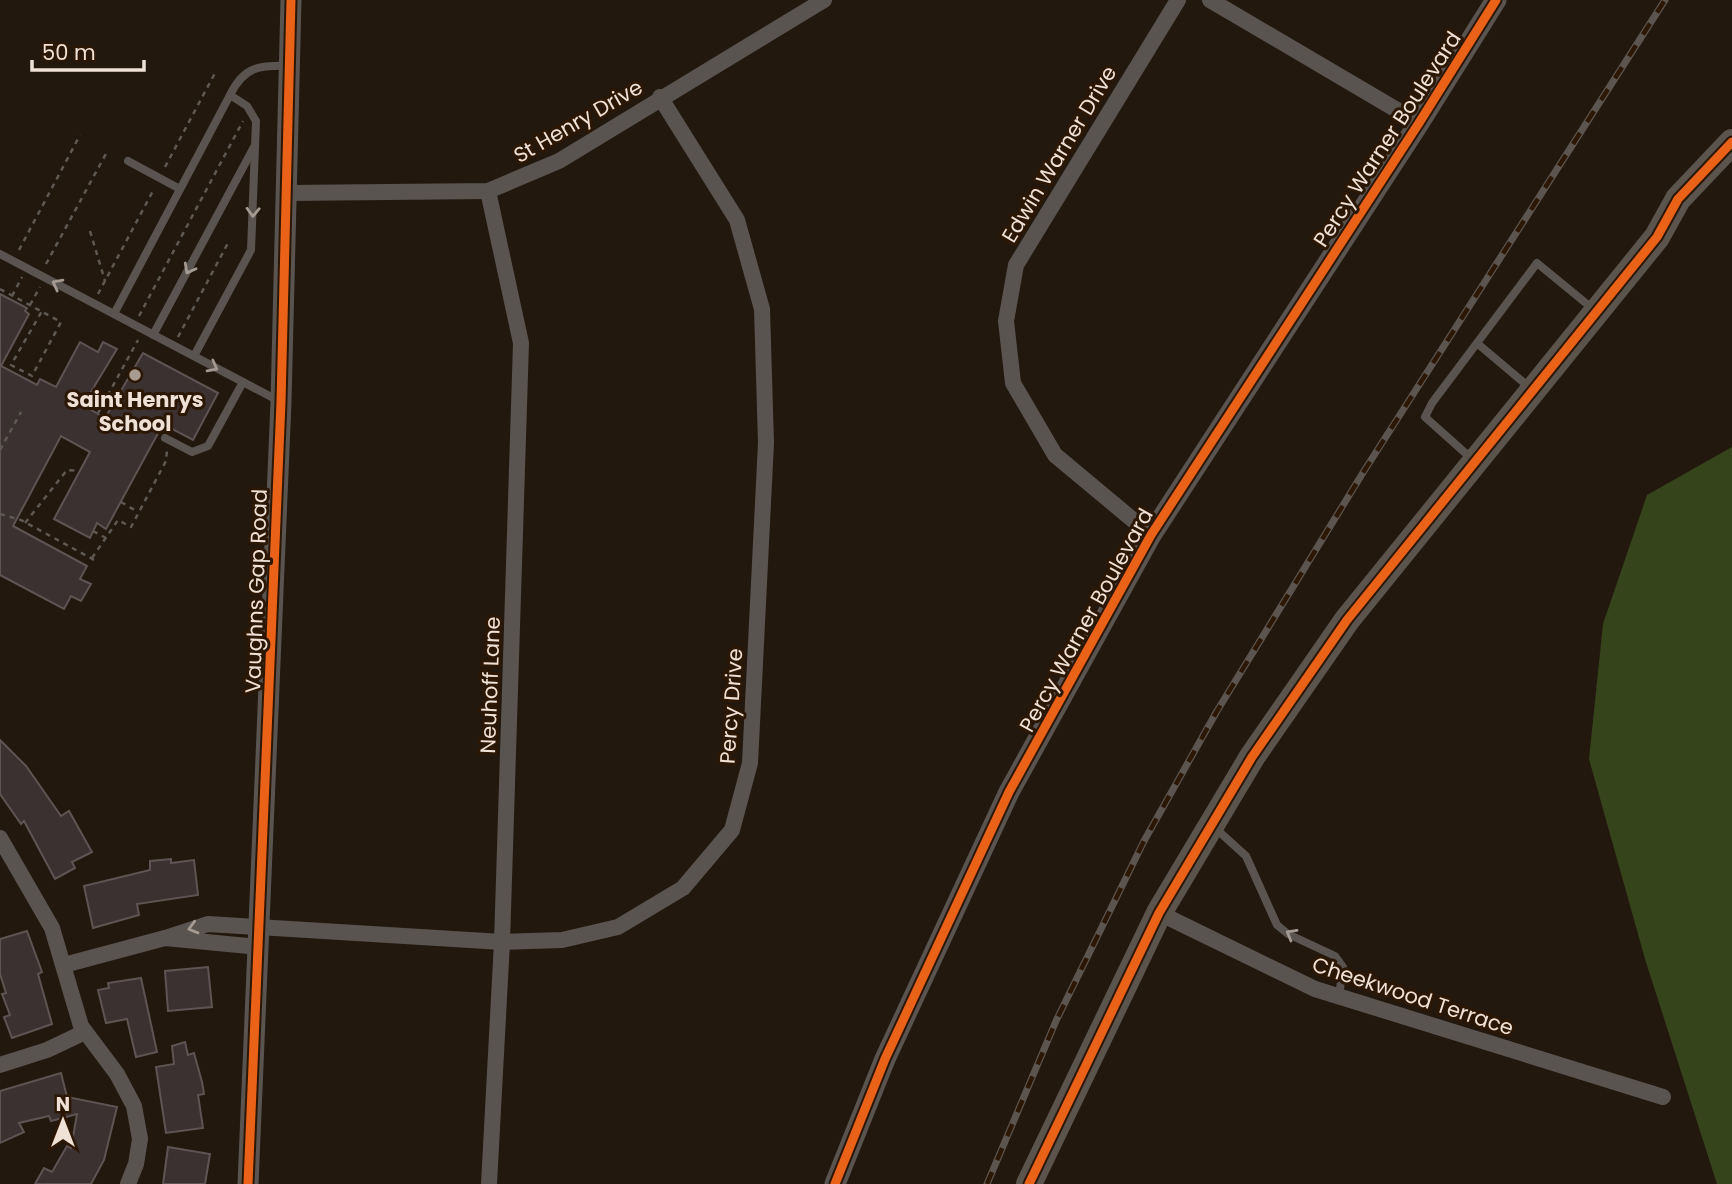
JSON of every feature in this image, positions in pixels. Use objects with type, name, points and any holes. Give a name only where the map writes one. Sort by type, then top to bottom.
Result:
[{"type":"main road","points":[[1029,1184],[1159,913],[1252,757],[1346,620],[1657,237],[1678,199],[1732,142]]},
{"type":"street","name":"Vaughns Gap Road","points":[[248,1184],[281,402],[291,0]]},
{"type":"street","name":"St Henry Drive","points":[[287,192],[488,191],[559,161],[660,97],[824,0]]},
{"type":"street","name":"Edwin Warner Drive","points":[[1151,535],[1055,455],[1013,383],[1006,321],[1016,265],[1178,0]]},
{"type":"street","points":[[1210,0],[1419,123]]},
{"type":"street","name":"Percy Warner Boulevard","points":[[835,1184],[885,1059],[1009,792],[1151,535],[1496,0]]},
{"type":"street","name":"Percy Drive","points":[[64,965],[165,938],[260,937],[502,942],[562,940],[618,927],[683,888],[732,830],[750,763],[766,443],[762,309],[737,220],[660,97]]},
{"type":"street","name":"Neuhoff Lane","points":[[488,191],[521,342],[502,942],[489,1184]]},
{"type":"street","points":[[0,838],[52,928],[85,1031],[125,1085],[138,1117],[138,1152],[128,1184]]},
{"type":"street","name":"Cheekwood Terrace","points":[[1159,913],[1315,989],[1663,1097]]},
{"type":"street","points":[[0,1065],[47,1050],[85,1031]]},
{"type":"lane","points":[[114,314],[239,77],[250,69],[290,66]]},
{"type":"lane","points":[[194,356],[251,250],[256,121],[249,108],[230,95]]},
{"type":"lane","points":[[153,335],[256,144]]},
{"type":"lane","points":[[128,161],[180,189]]},
{"type":"lane","points":[[0,254],[281,402]]},
{"type":"lane","points":[[1475,461],[1425,417],[1432,403],[1537,263],[1595,311]]},
{"type":"lane","points":[[1478,344],[1532,389]]},
{"type":"lane","points":[[167,439],[192,452],[208,446],[243,382]]},
{"type":"lane","points":[[1211,825],[1246,856],[1277,925],[1288,934],[1335,956],[1343,967],[1339,996]]},
{"type":"path","points":[[94,303],[215,73]]},
{"type":"path","points":[[134,325],[249,108]]},
{"type":"path","points":[[13,260],[80,135]]},
{"type":"path","points":[[40,275],[108,150]]},
{"type":"path","points":[[90,231],[105,281]]},
{"type":"path","points":[[173,345],[228,243]]},
{"type":"path","points":[[12,296],[22,277]]},
{"type":"path","points":[[30,305],[40,286]]},
{"type":"path","points":[[0,289],[61,322],[32,376],[11,365],[41,312]]},
{"type":"path","points":[[98,413],[138,339]]},
{"type":"path","points":[[0,450],[21,412]]},
{"type":"path","points":[[92,558],[118,520],[131,527],[166,461],[167,439]]},
{"type":"path","points":[[25,523],[67,470],[79,471]]},
{"type":"path","points":[[121,502],[138,512]]},
{"type":"path","points":[[0,514],[25,523],[98,562]]},
{"type":"path","points":[[93,531],[106,538]]},
{"type":"green space","points":[[1732,447],[1732,1184],[1717,1184],[1645,959],[1589,759],[1603,624],[1647,495]]},
{"type":"building","points":[[0,294],[27,308],[25,311],[29,314],[1,366],[37,385],[40,379],[56,387],[80,342],[98,352],[103,342],[117,349],[83,405],[105,418],[143,353],[218,393],[193,440],[163,424],[106,529],[97,523],[90,538],[54,519],[90,452],[61,436],[13,526],[87,566],[80,579],[91,584],[81,601],[71,596],[64,609],[0,575]]},
{"type":"building","points":[[0,740],[26,766],[61,816],[69,811],[92,852],[72,862],[75,868],[55,879],[24,821],[21,824],[0,794]]},
{"type":"building","points":[[171,859],[171,863],[194,860],[198,895],[137,904],[139,915],[93,928],[84,886],[150,870],[150,861]]},
{"type":"building","points":[[27,931],[42,972],[38,974],[52,1024],[12,1038],[4,1017],[10,1015],[2,994],[6,993],[0,974],[0,939]]},
{"type":"building","points":[[208,967],[212,1007],[168,1011],[165,971]]},
{"type":"building","points":[[141,978],[157,1052],[136,1057],[127,1019],[106,1023],[98,990],[109,988],[108,983]]},
{"type":"building","points":[[185,1042],[188,1055],[194,1053],[202,1082],[204,1094],[198,1095],[203,1128],[166,1133],[156,1067],[174,1064],[172,1046]]},
{"type":"building","points":[[61,1073],[67,1097],[117,1107],[104,1160],[91,1184],[35,1184],[44,1168],[52,1172],[67,1146],[71,1148],[77,1114],[51,1121],[49,1116],[19,1123],[24,1132],[0,1143],[0,1091]]},
{"type":"building","points":[[168,1147],[210,1154],[205,1184],[163,1184]]},
{"type":"railway","points":[[987,1184],[1056,1021],[1144,841],[1217,711],[1364,471],[1665,0]]},
{"type":"cycle path","points":[[248,1184],[281,402],[291,0]]},
{"type":"cycle path","points":[[835,1184],[885,1059],[1009,792],[1151,535],[1496,0]]},
{"type":"cycle path","points":[[1029,1184],[1159,913],[1252,757],[1347,620],[1657,237],[1678,199],[1732,142]]},
{"type":"place","name":"Saint Henrys School","points":[[135,375]]}]
